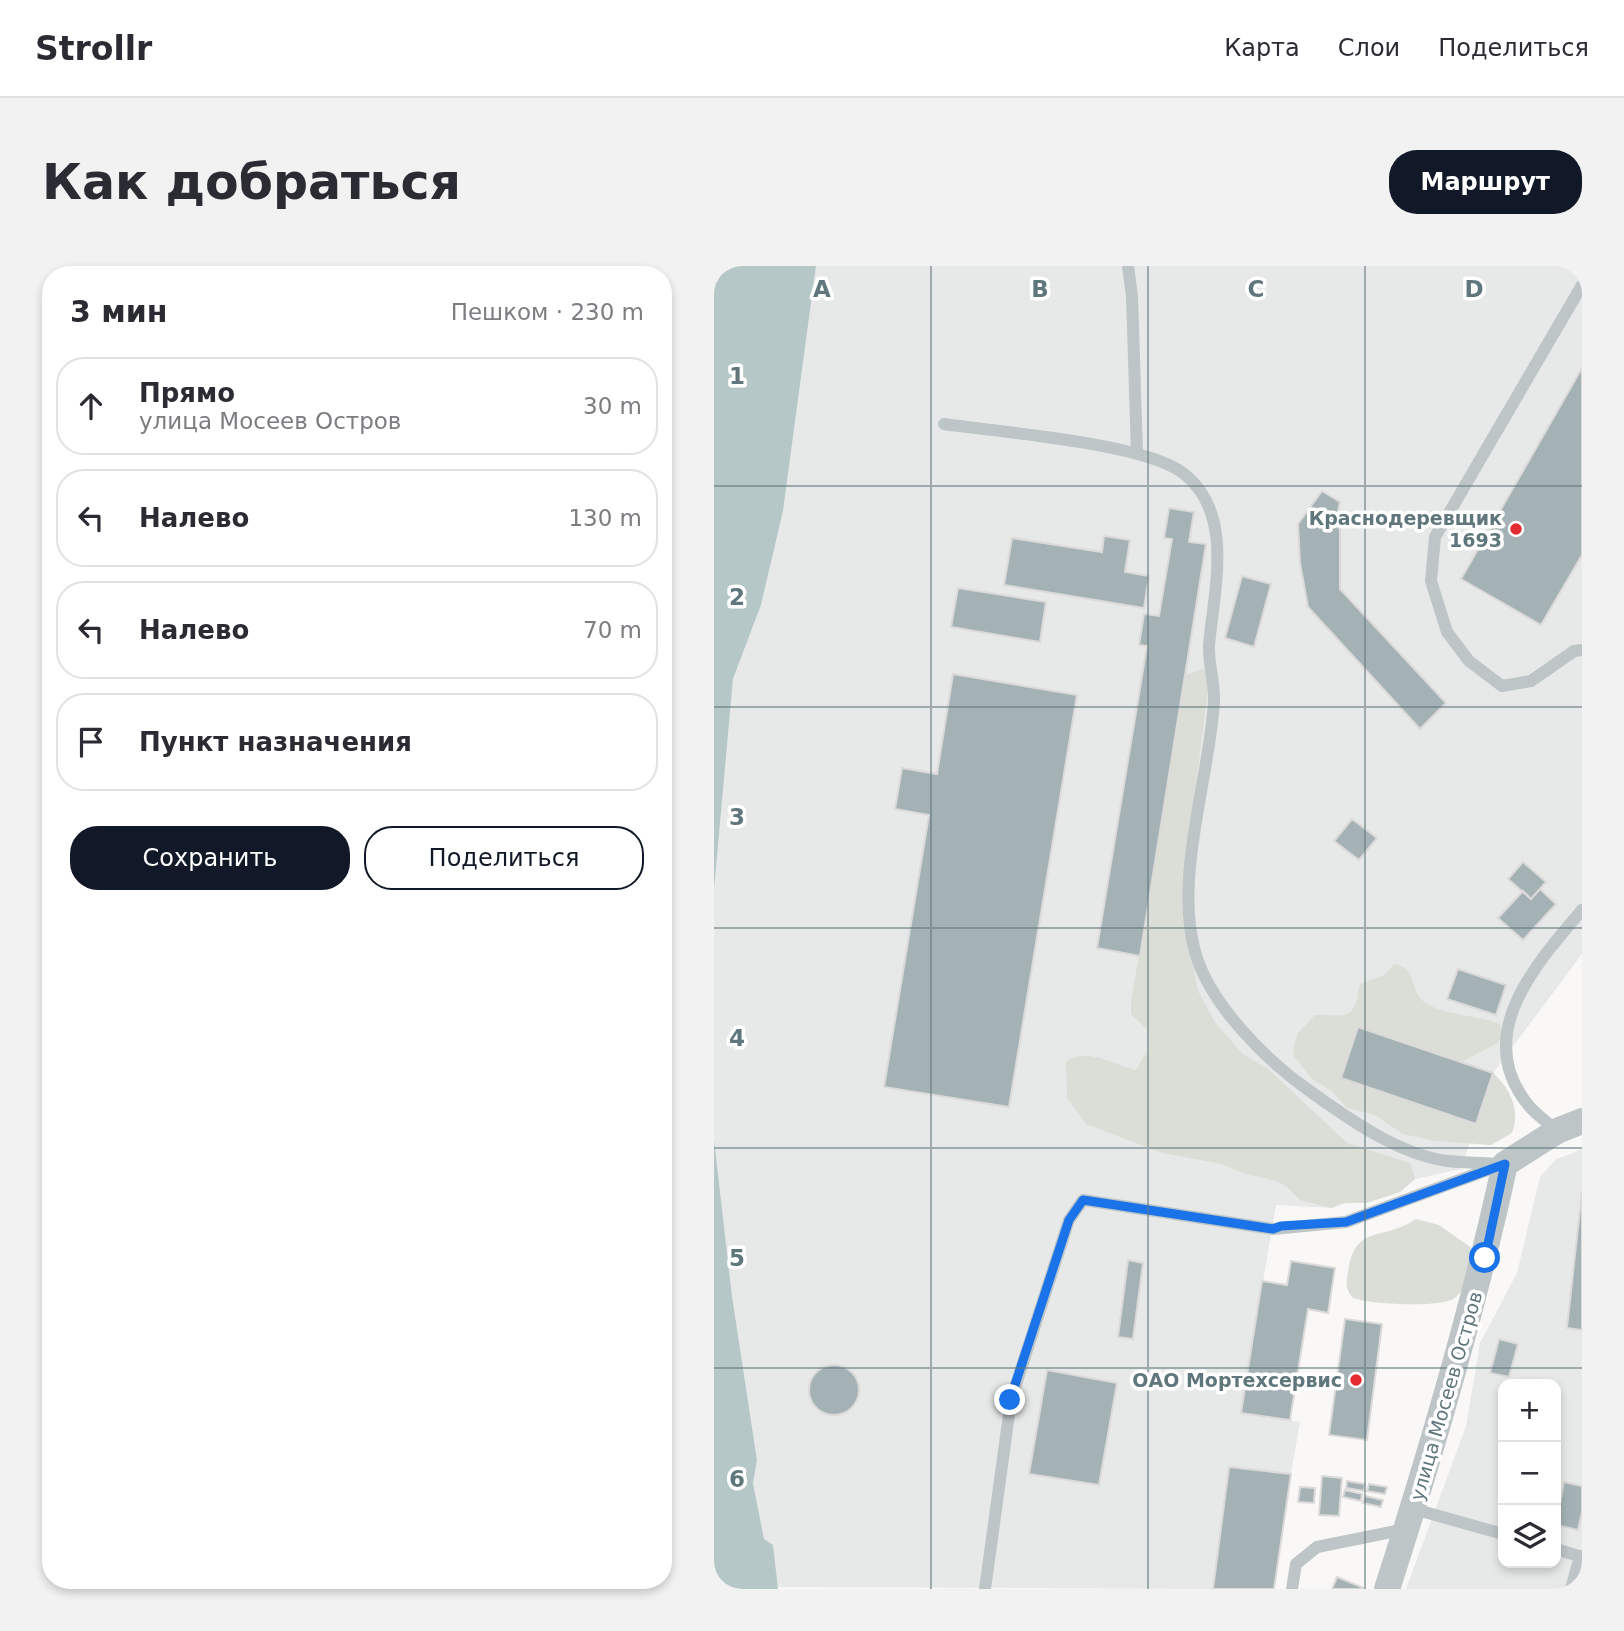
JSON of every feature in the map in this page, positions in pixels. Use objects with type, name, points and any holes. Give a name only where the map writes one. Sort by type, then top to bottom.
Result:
[{"type":"street","points":[[1505,1164],[1558,1130],[1582,1121]]},
{"type":"street","name":"улица Мосеев Остров","points":[[1387,1589],[1410,1519],[1485,1258],[1505,1164]]},
{"type":"lane","points":[[1128,266],[1132,296],[1136,453]]},
{"type":"lane","points":[[1582,285],[1435,537],[1431,582],[1447,632],[1469,661],[1502,685],[1531,681],[1574,651],[1582,650]]},
{"type":"lane","points":[[944,424],[1136,453],[1183,473],[1210,505],[1217,555],[1209,650],[1214,699],[1186,907],[1196,958],[1224,1007],[1271,1063],[1376,1137],[1446,1161],[1505,1164]]},
{"type":"lane","points":[[1558,1130],[1530,1107],[1512,1080],[1505,1059],[1507,1030],[1519,994],[1547,951],[1582,910]]},
{"type":"lane","points":[[985,1589],[1010,1400],[1069,1220],[1083,1200],[1273,1229],[1281,1226],[1346,1222],[1505,1164]]},
{"type":"lane","points":[[1292,1589],[1296,1564],[1317,1547],[1410,1519],[1498,1533]]},
{"type":"lane","points":[[1561,1551],[1581,1557],[1571,1589]]},
{"type":"shaded area","points":[[714,266],[816,266],[783,511],[761,605],[733,679],[714,890]]},
{"type":"shaded area","points":[[816,266],[1582,266],[1582,954],[1493,1073],[1461,1169],[1415,1179],[1332,1208],[1276,1205],[1241,1412],[1300,1422],[1291,1474],[1229,1467],[1213,1589],[778,1587],[764,1539],[753,1483],[757,1459],[732,1296],[714,1139],[714,890],[733,679],[761,605],[783,511]]},
{"type":"shaded area","points":[[1202,669],[1210,674],[1183,889],[1183,914],[1198,991],[1216,1024],[1243,1054],[1268,1069],[1347,1143],[1410,1163],[1415,1179],[1400,1192],[1367,1203],[1343,1203],[1332,1208],[1300,1200],[1286,1186],[1276,1181],[1243,1173],[1222,1164],[1162,1153],[1086,1124],[1067,1098],[1066,1062],[1091,1056],[1136,1070],[1147,1051],[1147,1029],[1131,1014],[1131,1002],[1186,675]]},
{"type":"shaded area","points":[[1394,964],[1406,969],[1418,995],[1429,1005],[1500,1024],[1502,1035],[1498,1043],[1461,1062],[1358,1027],[1341,1078],[1475,1124],[1493,1073],[1512,1100],[1515,1116],[1512,1133],[1491,1145],[1435,1141],[1403,1134],[1375,1115],[1347,1108],[1332,1091],[1312,1079],[1294,1056],[1293,1048],[1298,1033],[1315,1015],[1342,1015],[1351,1012],[1357,1002],[1360,984],[1384,975]]},
{"type":"shaded area","points":[[714,1139],[732,1296],[757,1460],[753,1483],[764,1539],[773,1545],[778,1589],[714,1589]]},
{"type":"shaded area","points":[[1582,1149],[1582,1589],[1406,1589],[1466,1426],[1480,1343],[1517,1273],[1540,1177],[1555,1160]]},
{"type":"shaded area","points":[[1416,1219],[1439,1225],[1476,1251],[1460,1293],[1448,1301],[1422,1304],[1353,1298],[1347,1289],[1347,1279],[1357,1246],[1372,1236],[1404,1226]]},
{"type":"building","points":[[1582,368],[1582,555],[1541,625],[1461,579]]},
{"type":"building","points":[[1322,491],[1340,502],[1335,524],[1340,529],[1340,589],[1446,703],[1420,729],[1308,607],[1300,563],[1298,524]]},
{"type":"building","points":[[1169,508],[1194,512],[1189,542],[1206,544],[1140,956],[1097,948],[1147,646],[1139,645],[1144,614],[1159,616],[1172,539],[1164,538]]},
{"type":"building","points":[[1104,536],[1130,540],[1125,572],[1149,576],[1144,608],[1004,585],[1012,538],[1102,552]]},
{"type":"building","points":[[1242,576],[1271,584],[1254,647],[1225,638]]},
{"type":"building","points":[[958,588],[1046,602],[1040,642],[951,627]]},
{"type":"building","points":[[953,674],[1077,695],[1009,1107],[884,1087],[929,815],[895,809],[902,768],[937,774]]},
{"type":"building","points":[[1352,819],[1377,838],[1359,860],[1334,841]]},
{"type":"building","points":[[1523,862],[1546,882],[1531,899],[1508,879]]},
{"type":"building","points":[[1540,889],[1556,904],[1523,940],[1498,918],[1523,891],[1531,899]]},
{"type":"building","points":[[1458,969],[1506,985],[1496,1015],[1447,999]]},
{"type":"building","points":[[1358,1027],[1493,1073],[1476,1124],[1341,1078]]},
{"type":"building","points":[[1582,1191],[1582,1330],[1567,1328]]},
{"type":"building","points":[[1128,1260],[1143,1263],[1133,1339],[1118,1337]]},
{"type":"building","points":[[1291,1261],[1335,1268],[1328,1313],[1308,1309],[1290,1420],[1241,1413],[1262,1281],[1287,1285]]},
{"type":"building","points":[[1345,1319],[1382,1324],[1367,1440],[1329,1435]]},
{"type":"building","points":[[1499,1339],[1518,1344],[1509,1377],[1490,1373]]},
{"type":"building","points":[[834,1365],[852,1372],[859,1390],[852,1408],[834,1415],[816,1408],[809,1390],[816,1372]]},
{"type":"building","points":[[1047,1370],[1117,1383],[1099,1485],[1029,1474]]},
{"type":"building","points":[[1229,1467],[1291,1474],[1274,1589],[1213,1589]]},
{"type":"building","points":[[1322,1476],[1342,1478],[1339,1516],[1319,1515]]},
{"type":"building","points":[[1347,1481],[1365,1484],[1364,1491],[1346,1488]]},
{"type":"building","points":[[1564,1482],[1582,1486],[1582,1512],[1578,1530],[1561,1526]]},
{"type":"building","points":[[1369,1484],[1387,1487],[1385,1494],[1367,1491]]},
{"type":"building","points":[[1300,1487],[1315,1488],[1314,1503],[1298,1502]]},
{"type":"building","points":[[1345,1490],[1362,1494],[1361,1501],[1343,1497]]},
{"type":"building","points":[[1365,1496],[1383,1500],[1381,1507],[1363,1503]]},
{"type":"building","points":[[1337,1577],[1366,1589],[1332,1589]]},
{"type":"place","name":"Краснодеревщик 1693","points":[[1516,529]]},
{"type":"place","name":"ОАО Мортехсервис","points":[[1356,1380]]},
{"type":"route","points":[[1010,1400],[1032,1340],[1069,1220],[1083,1200],[1273,1229],[1281,1226],[1346,1222],[1505,1164],[1485,1258]]}]
